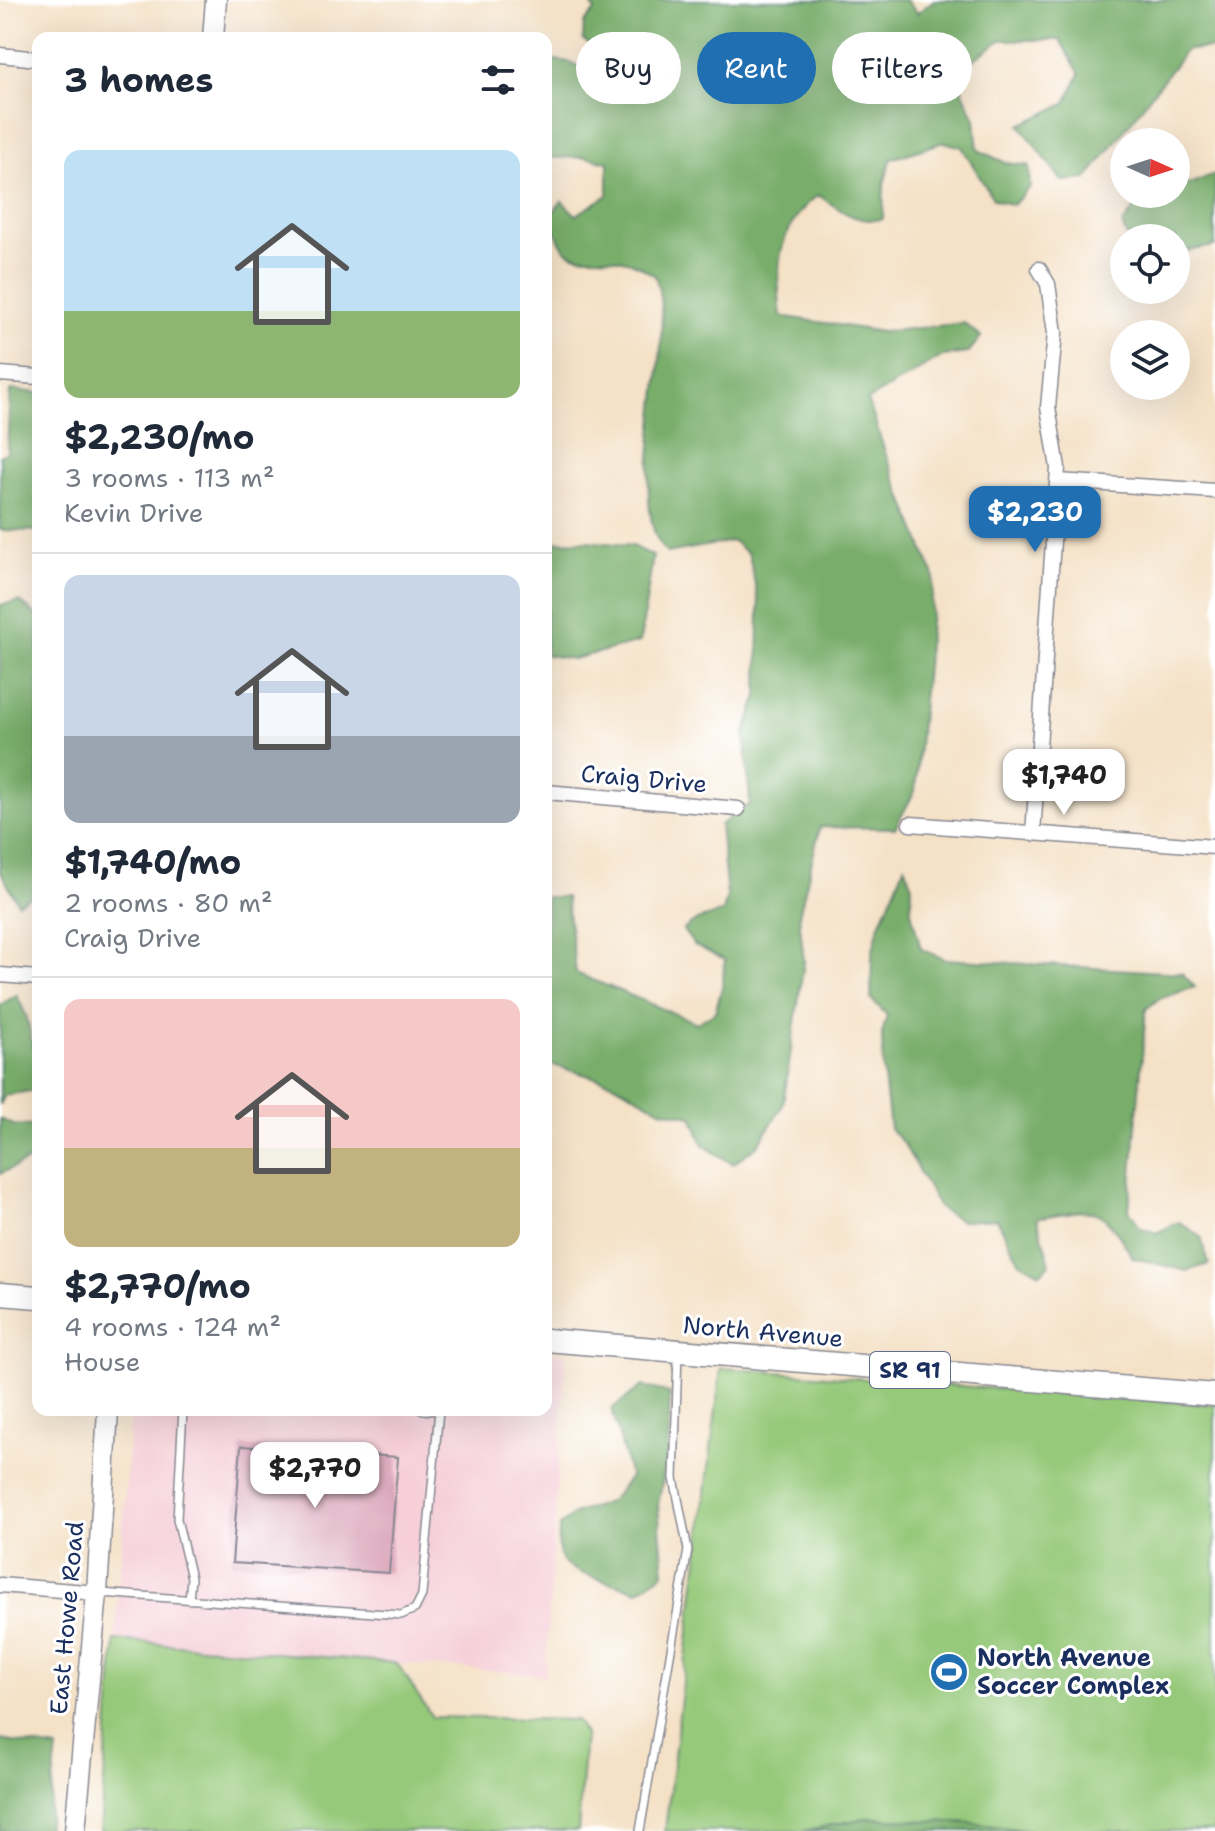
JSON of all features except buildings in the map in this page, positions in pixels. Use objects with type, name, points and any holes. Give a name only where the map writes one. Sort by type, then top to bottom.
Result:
[{"type":"main road","points":[[213,32],[216,0]]},
{"type":"main road","points":[[0,1294],[32,1297]]},
{"type":"main road","name":"North Avenue","points":[[552,1340],[1215,1395]]},
{"type":"main road","name":"East Howe Road","points":[[75,1831],[97,1593],[108,1416]]},
{"type":"street","points":[[0,55],[32,58]]},
{"type":"street","points":[[1033,834],[1058,481],[1048,407],[1055,333],[1048,284],[1039,269]]},
{"type":"street","points":[[0,374],[32,377]]},
{"type":"street","points":[[1058,481],[1215,491]]},
{"type":"street","name":"Craig Drive","points":[[552,793],[738,809]]},
{"type":"street","points":[[910,824],[1215,847]]},
{"type":"street","points":[[0,975],[32,978]]},
{"type":"street","points":[[0,1585],[97,1593]]},
{"type":"lane","points":[[640,1831],[688,1550],[674,1478],[678,1351]]},
{"type":"lane","points":[[183,1416],[177,1519],[191,1578],[189,1600]]},
{"type":"lane","points":[[97,1593],[401,1615],[415,1609],[422,1595],[439,1416]]},
{"type":"shaded area","points":[[552,1353],[566,1354],[545,1675],[115,1640],[131,1416],[552,1416]]},
{"type":"green space","points":[[589,0],[906,0],[917,13],[934,0],[1215,0],[1215,48],[1186,50],[1126,128],[1110,128],[1110,149],[1087,179],[1062,181],[1020,125],[1065,104],[1080,74],[1060,40],[1001,40],[972,61],[972,32],[832,32],[832,104],[968,104],[975,119],[978,150],[1006,163],[1029,166],[1030,187],[1013,205],[993,199],[962,147],[944,142],[891,159],[884,184],[883,219],[856,218],[818,195],[794,221],[782,249],[778,281],[781,316],[882,332],[964,323],[981,337],[968,353],[943,356],[868,400],[886,455],[934,576],[915,791],[895,828],[820,827],[799,915],[804,962],[783,1105],[759,1144],[733,1164],[703,1145],[692,1116],[661,1110],[613,1083],[552,1065],[552,897],[566,897],[576,973],[697,1023],[715,1012],[725,960],[694,945],[683,930],[697,920],[723,912],[727,897],[720,825],[750,804],[745,733],[758,696],[759,604],[749,555],[733,541],[667,553],[654,531],[649,500],[649,463],[661,342],[661,306],[655,276],[627,261],[569,253],[556,233],[552,218],[552,213],[562,201],[576,215],[608,195],[608,162],[585,157],[552,158],[552,60],[576,65],[576,104],[681,104],[681,32],[583,32],[584,23],[595,11]]},
{"type":"green space","points":[[1215,174],[1215,246],[1190,250],[1190,224],[1123,224],[1135,208],[1190,208],[1190,184]]},
{"type":"green space","points":[[10,390],[32,392],[32,531],[0,530],[0,456],[7,452]]},
{"type":"green space","points":[[588,541],[633,546],[653,556],[640,642],[573,659],[552,656],[552,542]]},
{"type":"green space","points":[[19,601],[32,611],[32,894],[18,903],[0,871],[0,605]]},
{"type":"green space","points":[[905,865],[912,886],[911,911],[921,949],[944,959],[1182,973],[1195,987],[1159,999],[1146,1009],[1129,1210],[1140,1227],[1156,1233],[1179,1222],[1201,1237],[1209,1264],[1187,1271],[1133,1258],[1104,1218],[1086,1211],[1037,1218],[1050,1264],[1040,1273],[1019,1261],[997,1219],[961,1221],[939,1208],[904,1144],[890,1129],[882,1034],[887,1015],[871,999],[872,954],[878,929]]},
{"type":"green space","points":[[17,995],[27,1018],[32,1043],[32,1091],[5,1095],[0,1105],[0,1005]]},
{"type":"green space","points":[[0,1119],[13,1125],[32,1126],[32,1159],[0,1174]]},
{"type":"green space","name":"North Avenue Soccer Complex","points":[[721,1368],[1215,1405],[1215,1831],[1030,1831],[971,1823],[865,1818],[804,1831],[665,1831]]},
{"type":"green space","points":[[642,1386],[670,1393],[668,1453],[658,1505],[664,1573],[638,1591],[583,1574],[565,1564],[560,1556],[559,1527],[574,1514],[611,1501],[630,1477],[612,1409]]},
{"type":"green space","points":[[115,1640],[397,1663],[432,1717],[576,1720],[585,1734],[578,1831],[100,1831]]},
{"type":"green space","points":[[0,1740],[57,1749],[47,1831],[0,1831]]},
{"type":"green space","points":[[865,1818],[971,1823],[1030,1831],[804,1831]]},
{"type":"place","name":"North Avenue Soccer Complex","points":[[949,1672]]}]
